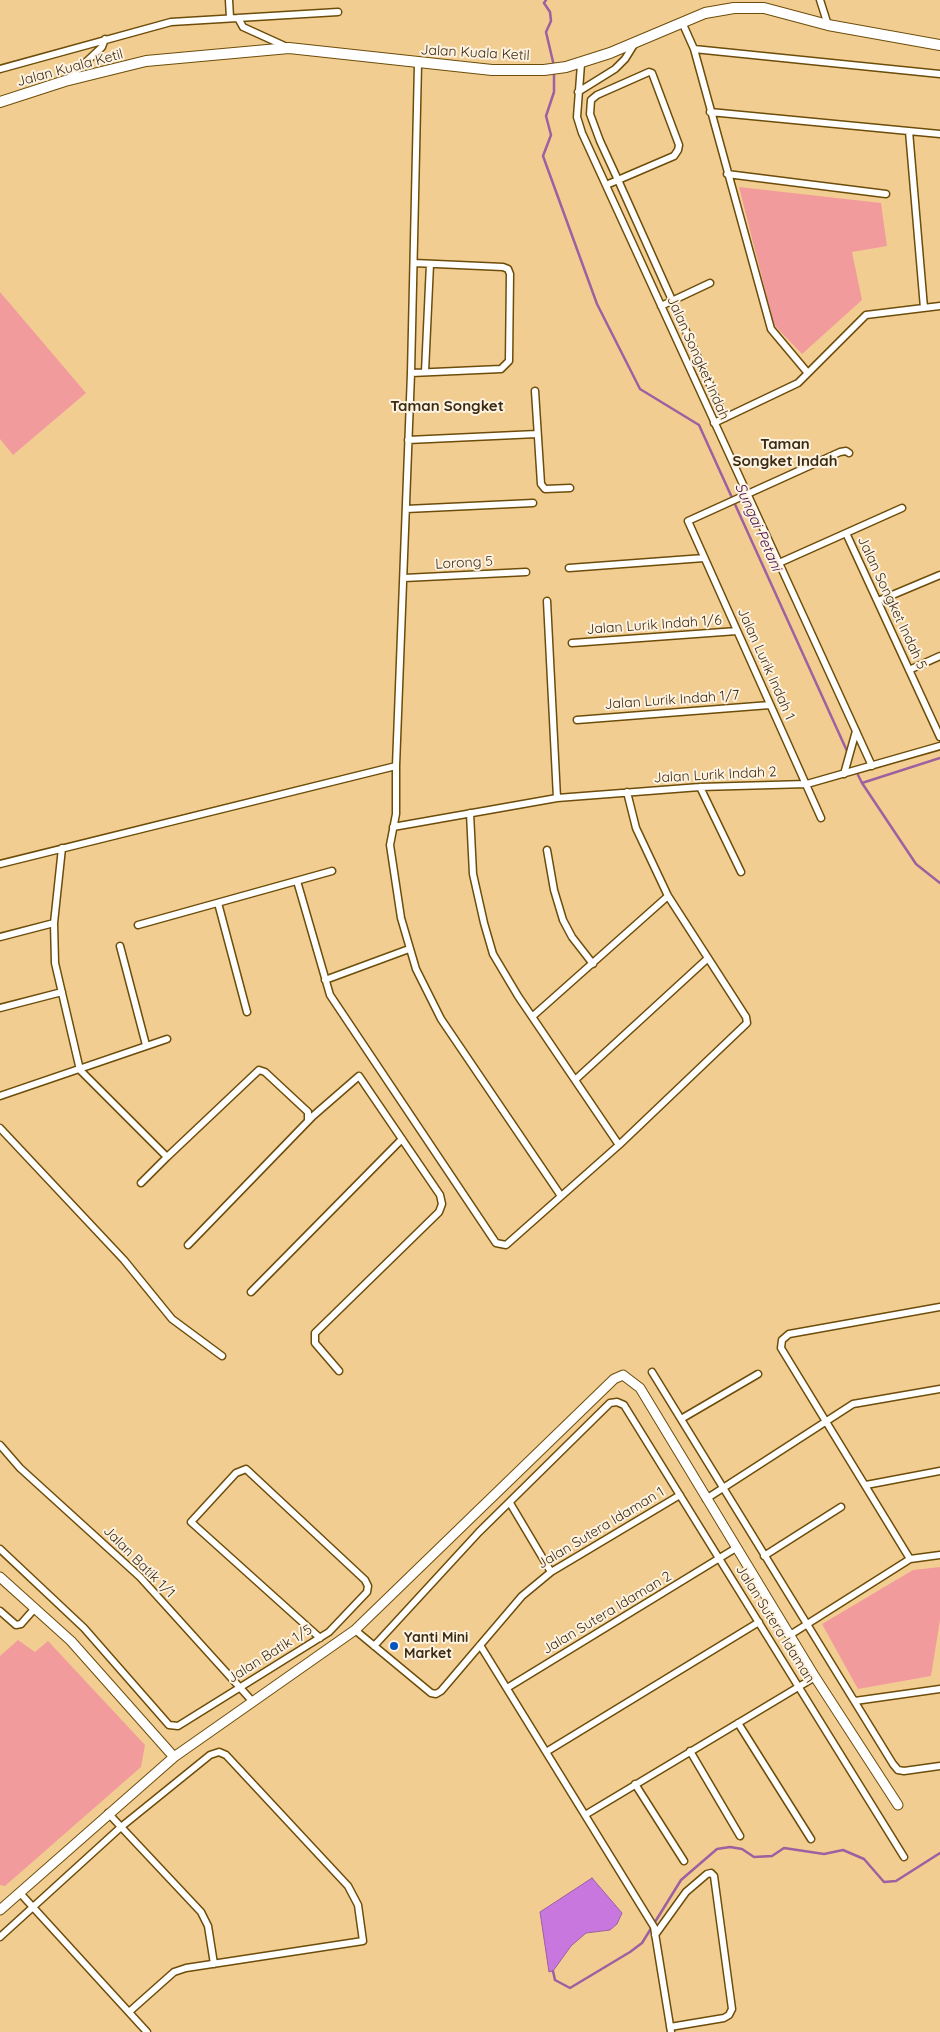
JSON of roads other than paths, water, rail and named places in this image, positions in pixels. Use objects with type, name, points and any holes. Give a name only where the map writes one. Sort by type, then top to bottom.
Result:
[{"type":"main road","name":"Jalan Kuala Ketil","points":[[0,102],[65,81],[146,61],[289,48],[418,64],[492,70],[544,70],[581,64],[682,22],[733,4],[764,8],[828,25],[940,46]]},
{"type":"street","points":[[229,0],[230,18]]},
{"type":"street","points":[[820,0],[828,25]]},
{"type":"street","points":[[0,68],[171,22],[338,12]]},
{"type":"street","points":[[238,18],[243,27],[289,48]]},
{"type":"street","points":[[682,22],[694,49],[727,174],[772,329],[806,372]]},
{"type":"street","points":[[65,81],[102,47],[105,39]]},
{"type":"street","points":[[578,92],[615,69],[625,59],[635,43]]},
{"type":"street","points":[[694,49],[940,74]]},
{"type":"street","points":[[418,64],[411,373],[396,766],[396,814],[390,839],[393,864],[401,918],[410,949],[440,1020],[561,1196]]},
{"type":"street","name":"Jalan Songket Indah","points":[[581,64],[577,117],[582,133],[872,766]]},
{"type":"street","points":[[606,185],[618,180],[657,163],[674,156],[679,146],[655,78],[648,72],[597,95],[591,100],[590,114],[600,141],[618,180],[725,418]]},
{"type":"street","points":[[710,112],[940,134]]},
{"type":"street","points":[[909,131],[924,308]]},
{"type":"street","points":[[727,174],[886,194]]},
{"type":"street","points":[[411,373],[501,369],[509,361],[510,274],[508,269],[503,266],[414,263]]},
{"type":"street","points":[[425,372],[430,264]]},
{"type":"street","points":[[661,306],[710,283]]},
{"type":"street","points":[[714,423],[801,381],[806,372],[866,315],[940,306]]},
{"type":"street","points":[[535,391],[537,434],[543,487],[549,489],[570,488]]},
{"type":"street","points":[[408,440],[537,434]]},
{"type":"street","points":[[747,495],[840,452],[846,451],[849,453]]},
{"type":"street","name":"Jalan Lurik Indah 1","points":[[747,495],[688,522],[821,818]]},
{"type":"street","points":[[406,509],[533,503]]},
{"type":"street","points":[[779,563],[902,508]]},
{"type":"street","name":"Jalan Songket Indah 5","points":[[846,533],[940,737]]},
{"type":"street","points":[[569,568],[704,558]]},
{"type":"street","name":"Lorong 5","points":[[404,578],[526,572]]},
{"type":"street","points":[[878,602],[940,575]]},
{"type":"street","points":[[547,601],[557,798]]},
{"type":"street","name":"Jalan Lurik Indah 1/6","points":[[572,644],[737,631]]},
{"type":"street","points":[[909,670],[940,656]]},
{"type":"street","name":"Jalan Lurik Indah 1/7","points":[[576,720],[770,706]]},
{"type":"street","points":[[844,774],[856,730]]},
{"type":"street","name":"Jalan Lurik Indah 2","points":[[393,827],[557,798],[628,792],[806,784],[940,746]]},
{"type":"street","points":[[0,864],[396,766]]},
{"type":"street","points":[[700,788],[741,872]]},
{"type":"street","points":[[297,881],[330,995],[496,1243],[506,1245],[619,1145],[747,1023],[746,1018],[668,896],[636,828],[628,792]]},
{"type":"street","points":[[470,813],[473,874],[491,947],[513,988],[619,1145]]},
{"type":"street","points":[[62,848],[54,923],[55,963],[80,1070],[167,1157]]},
{"type":"street","points":[[547,850],[554,890],[563,920],[572,936],[593,964]]},
{"type":"street","points":[[138,925],[332,871]]},
{"type":"street","points":[[533,1016],[668,896]]},
{"type":"street","points":[[218,903],[247,1012]]},
{"type":"street","points":[[0,937],[54,923]]},
{"type":"street","points":[[120,946],[146,1045]]},
{"type":"street","points":[[325,980],[410,949]]},
{"type":"street","points":[[575,1080],[707,959]]},
{"type":"street","points":[[0,1008],[62,992]]},
{"type":"street","points":[[0,1096],[167,1039]]},
{"type":"street","points":[[141,1183],[259,1070],[265,1072],[308,1112],[308,1121]]},
{"type":"street","points":[[188,1245],[308,1121],[359,1076],[440,1195],[442,1204],[439,1212],[315,1333],[315,1342],[339,1371]]},
{"type":"street","points":[[0,1128],[124,1260],[172,1319],[222,1356]]},
{"type":"street","points":[[251,1292],[402,1139]]},
{"type":"street","points":[[910,1559],[780,1348],[782,1340],[789,1334],[940,1307]]},
{"type":"street","points":[[652,1372],[898,1770],[940,1766]]},
{"type":"street","points":[[681,1420],[758,1374]]},
{"type":"street","points":[[0,1910],[108,1813],[174,1757],[355,1630],[614,1379],[623,1375],[640,1388],[815,1677],[898,1805]]},
{"type":"street","points":[[706,1499],[853,1404],[940,1389]]},
{"type":"street","name":"Jalan Sutera Idaman","points":[[510,1503],[610,1403],[617,1402],[624,1405],[904,1857]]},
{"type":"street","name":"Jalan Batik 1/1","points":[[0,1445],[20,1468],[140,1577],[253,1702]]},
{"type":"street","name":"Jalan Batik 1/5","points":[[0,1549],[84,1628],[170,1725],[178,1726],[239,1687],[320,1638],[338,1626],[367,1592],[368,1586],[365,1580],[246,1470],[236,1474],[191,1522],[320,1638]]},
{"type":"street","points":[[866,1485],[940,1471]]},
{"type":"street","name":"Jalan Sutera Idaman 1","points":[[374,1646],[431,1693],[441,1692],[522,1596],[551,1572],[680,1495]]},
{"type":"street","points":[[355,1630],[374,1646],[479,1532],[510,1503],[551,1572]]},
{"type":"street","points":[[764,1556],[840,1507]]},
{"type":"street","name":"Jalan Sutera Idaman 2","points":[[507,1688],[736,1548]]},
{"type":"street","points":[[790,1636],[910,1559],[940,1555]]},
{"type":"street","points":[[0,1578],[71,1641],[174,1757]]},
{"type":"street","points":[[0,1611],[16,1625],[21,1624],[34,1608]]},
{"type":"street","points":[[546,1752],[759,1622]]},
{"type":"street","points":[[480,1645],[653,1928],[671,2030],[730,2015],[732,2009],[714,1876],[711,1873],[706,1874],[686,1892],[653,1928]]},
{"type":"street","points":[[585,1814],[815,1677]]},
{"type":"street","points":[[854,1701],[940,1690]]},
{"type":"street","points":[[738,1723],[811,1839]]},
{"type":"street","points":[[690,1751],[740,1836]]},
{"type":"street","points":[[0,1937],[121,1827],[210,1755],[219,1752],[226,1755],[354,1896],[363,1941],[186,1968],[174,1972],[129,2012]]},
{"type":"street","points":[[635,1784],[684,1861]]},
{"type":"street","points":[[108,1813],[201,1912],[208,1926],[214,1964]]},
{"type":"street","points":[[20,1893],[147,2032]]},
{"type":"waterway","points":[[546,0],[544,3],[550,12],[551,21],[546,32],[554,66]]},
{"type":"waterway","name":"Sungai Petani","points":[[554,72],[554,92],[546,116],[551,135],[543,156],[597,304],[640,389],[699,425],[847,751]]},
{"type":"waterway","name":"Sungai Petani","points":[[858,775],[862,783],[940,758]]},
{"type":"waterway","points":[[862,783],[916,864],[940,883]]},
{"type":"waterway","points":[[553,1971],[555,1980],[570,1988],[630,1952],[642,1943],[681,1880],[717,1849],[730,1847],[742,1849],[754,1857],[772,1856],[784,1848],[824,1854],[843,1850],[864,1859],[884,1882],[896,1881],[940,1853]]},
{"type":"place","name":"Yanti Mini Market","points":[[394,1646]]},
{"type":"district","name":"Taman Songket","points":[[447,406]]},
{"type":"district","name":"Taman Songket Indah","points":[[785,452]]}]
